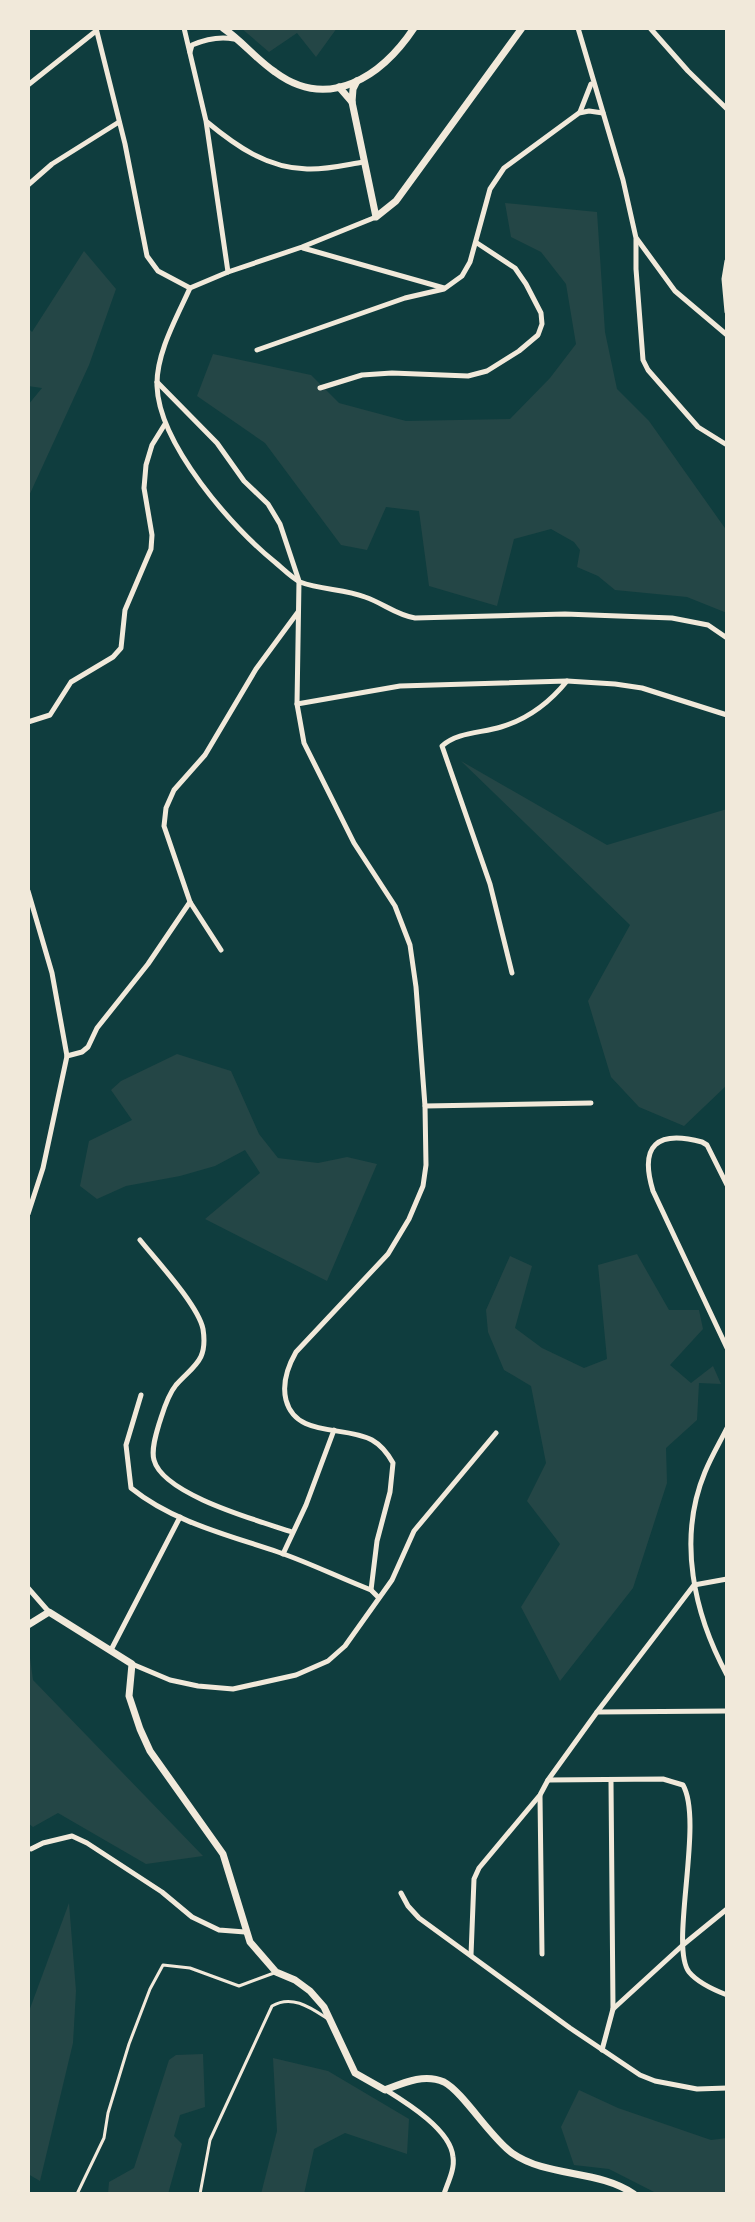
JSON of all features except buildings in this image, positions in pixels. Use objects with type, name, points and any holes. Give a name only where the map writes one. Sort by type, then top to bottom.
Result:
[{"type":"street","points":[[184,28],[206,121],[228,272]]},
{"type":"street","points":[[223,28],[274,72],[300,87],[319,90],[357,81],[388,62],[414,28]]},
{"type":"street","points":[[522,28],[396,201],[376,217],[190,288],[162,357],[157,382],[159,407],[165,423],[208,492],[227,516],[248,541],[299,581],[368,597],[395,612],[415,618],[565,614],[672,618],[708,625],[727,638]]},
{"type":"street","points":[[578,28],[623,180],[636,238],[643,360],[648,370],[698,427],[727,445]]},
{"type":"street","points":[[650,28],[727,109]]},
{"type":"street","points":[[28,85],[96,29],[147,256],[158,271],[190,288]]},
{"type":"street","points":[[190,53],[192,45],[203,40],[223,37],[239,40]]},
{"type":"street","points":[[357,81],[352,102],[376,217]]},
{"type":"street","points":[[579,113],[592,82]]},
{"type":"street","points":[[339,87],[352,102]]},
{"type":"street","points":[[257,350],[405,298],[444,289],[462,276],[470,262],[490,189],[504,168],[579,113],[603,113]]},
{"type":"street","points":[[206,121],[240,149],[272,163],[307,169],[363,162]]},
{"type":"street","points":[[28,185],[52,164],[119,122]]},
{"type":"street","points":[[636,238],[675,291],[727,335]]},
{"type":"street","points":[[320,388],[362,375],[468,376],[487,371],[538,335],[542,324],[541,313],[526,284],[515,268],[477,243]]},
{"type":"street","points":[[302,247],[444,289]]},
{"type":"street","points":[[727,261],[724,279],[727,312]]},
{"type":"street","points":[[157,382],[217,443],[244,481],[268,504],[280,524],[299,581],[297,704],[304,743],[354,843],[395,906],[405,929],[416,987],[426,1165],[418,1201],[388,1254],[296,1352],[286,1377],[285,1399],[292,1415],[313,1427],[373,1440],[393,1463],[392,1482],[377,1541],[371,1590]]},
{"type":"street","points":[[28,722],[50,715],[71,682],[113,657],[121,648],[125,610],[151,549],[152,535],[144,488],[146,465],[152,445],[165,423]]},
{"type":"street","points":[[221,950],[190,902],[164,826],[166,808],[174,790],[205,755],[256,669],[298,611]]},
{"type":"street","points":[[297,704],[400,686],[567,681],[642,688],[727,715]]},
{"type":"street","points":[[512,973],[490,884],[442,749],[454,738],[523,719],[552,699],[567,681]]},
{"type":"street","points":[[28,891],[52,973],[67,1056],[43,1168],[28,1214]]},
{"type":"street","points":[[67,1056],[88,1047],[97,1028],[148,964],[190,902]]},
{"type":"street","points":[[425,1106],[591,1103]]},
{"type":"street","points":[[727,1185],[707,1145],[668,1138],[658,1140],[650,1151],[648,1176],[653,1191],[727,1348]]},
{"type":"street","points":[[140,1240],[194,1309],[202,1326],[204,1347],[198,1366],[175,1386],[167,1401],[155,1435],[154,1460],[162,1475],[176,1486],[222,1507],[292,1532]]},
{"type":"street","points":[[141,1395],[126,1445],[131,1488],[180,1517],[283,1554],[371,1590],[378,1597]]},
{"type":"street","points":[[727,1428],[704,1474],[691,1525],[694,1585],[702,1621],[727,1675]]},
{"type":"street","points":[[283,1554],[311,1493],[334,1430]]},
{"type":"street","points":[[28,1588],[49,1612],[132,1664],[170,1680],[233,1689],[296,1675],[328,1661],[345,1646],[392,1580],[414,1531],[496,1433]]},
{"type":"street","points":[[111,1650],[180,1517]]},
{"type":"street","points":[[471,1955],[475,1875],[482,1864],[540,1795],[597,1712],[694,1585],[727,1579]]},
{"type":"street","points":[[28,1625],[49,1612]]},
{"type":"street","points":[[132,1664],[129,1696],[140,1729],[150,1751],[223,1854],[245,1932],[254,1948],[276,1972],[310,1991],[331,2020],[355,2073],[428,2119],[452,2148],[453,2166],[444,2194]]},
{"type":"street","points":[[597,1712],[727,1711]]},
{"type":"street","points":[[548,1780],[669,1780],[683,1785],[687,1792],[690,1818],[684,1944],[687,1970],[704,1984],[727,1995]]},
{"type":"street","points":[[602,2050],[613,2009],[611,1781]]},
{"type":"street","points":[[540,1795],[542,1954]]},
{"type":"street","points":[[31,1849],[72,1836],[162,1892],[192,1917],[219,1930],[245,1932]]},
{"type":"street","points":[[401,1893],[419,1918],[640,2075],[697,2089],[727,2088]]},
{"type":"street","points":[[613,2009],[727,1909]]},
{"type":"street","points":[[385,2090],[422,2078],[447,2083],[490,2132],[511,2152],[531,2164],[609,2183],[634,2194]]},
{"type":"lane","points":[[77,2194],[104,2138],[108,2113],[129,2044],[150,1989],[163,1965],[190,1968],[239,1986],[276,1972]]},
{"type":"lane","points":[[200,2194],[210,2140],[272,2006],[280,2001],[292,2001],[331,2020]]},
{"type":"shaded area","points":[[241,28],[337,28],[316,57],[297,33],[269,52]]},
{"type":"shaded area","points":[[505,203],[597,212],[605,332],[617,389],[649,421],[727,531],[727,613],[687,597],[615,590],[598,576],[577,567],[580,550],[574,542],[551,529],[514,539],[497,606],[429,586],[419,511],[386,507],[367,550],[341,545],[265,443],[197,396],[213,354],[311,375],[339,403],[406,421],[510,419],[550,378],[576,344],[566,284],[541,252],[511,237]]},
{"type":"shaded area","points":[[84,251],[116,289],[89,365],[28,498],[28,405],[42,388],[28,386],[28,328],[32,332]]},
{"type":"shaded area","points":[[461,761],[607,845],[727,809],[727,1085],[684,1126],[639,1107],[611,1077],[588,1001],[630,925]]},
{"type":"shaded area","points":[[177,1054],[231,1071],[259,1134],[278,1158],[318,1163],[347,1157],[377,1164],[327,1281],[205,1219],[260,1173],[245,1150],[215,1166],[126,1186],[97,1199],[80,1186],[89,1141],[132,1120],[111,1090],[121,1081]]},
{"type":"shaded area","points":[[637,1254],[669,1310],[699,1310],[703,1329],[670,1365],[691,1383],[713,1366],[721,1384],[699,1383],[697,1420],[666,1448],[667,1483],[633,1588],[560,1681],[521,1607],[560,1544],[527,1501],[546,1463],[531,1386],[504,1370],[488,1332],[486,1310],[510,1256],[532,1266],[515,1328],[542,1348],[584,1368],[607,1359],[598,1265]]},
{"type":"shaded area","points":[[28,1643],[33,1680],[203,1856],[146,1864],[58,1813],[33,1827],[28,1823]]},
{"type":"shaded area","points":[[69,1903],[76,1991],[73,2043],[40,2181],[28,2174],[28,2014]]},
{"type":"shaded area","points":[[203,2054],[205,2107],[180,2115],[174,2136],[182,2144],[168,2194],[108,2194],[109,2182],[134,2168],[169,2060],[176,2055]]},
{"type":"shaded area","points":[[273,2058],[328,2071],[409,2119],[407,2154],[345,2133],[314,2149],[304,2194],[261,2194],[277,2131]]},
{"type":"shaded area","points":[[579,2090],[618,2108],[711,2140],[727,2138],[727,2194],[658,2194],[609,2169],[574,2165],[561,2127]]}]
